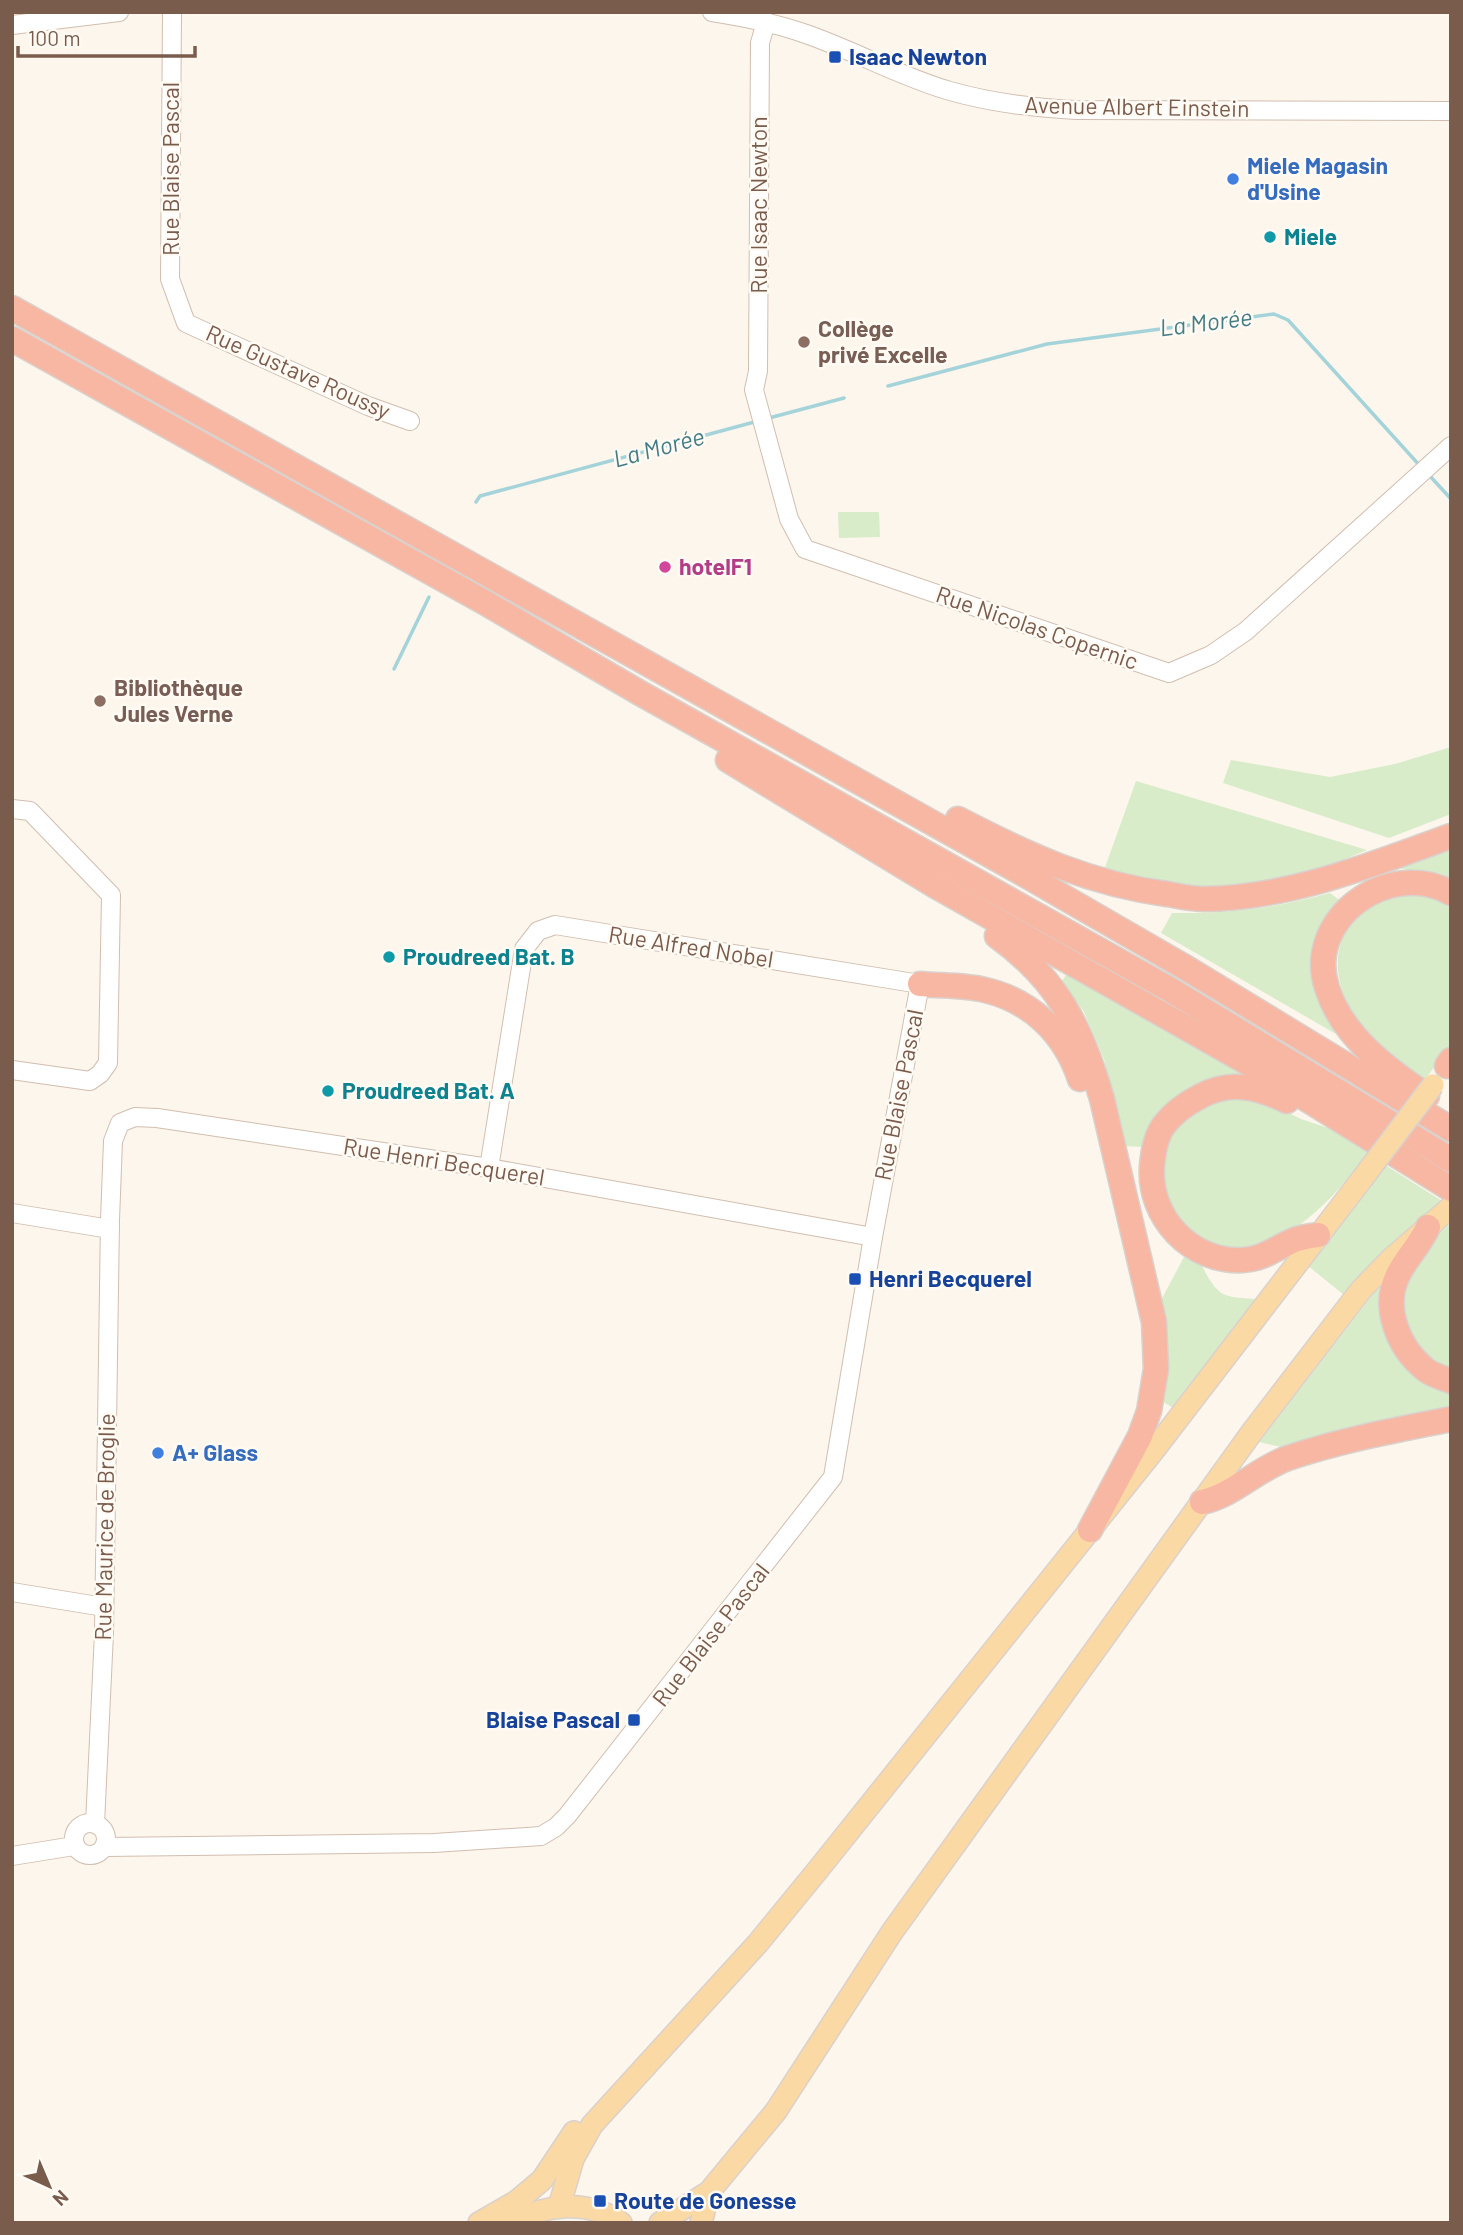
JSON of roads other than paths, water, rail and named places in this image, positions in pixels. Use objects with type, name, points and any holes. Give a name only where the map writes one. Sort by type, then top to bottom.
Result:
[{"type":"highway","points":[[12,308],[758,724],[1177,962],[1443,1124]]},
{"type":"highway","points":[[12,339],[1169,989],[1451,1160]]},
{"type":"highway","points":[[640,693],[660,720],[934,885],[1250,1064],[1451,1189]]},
{"type":"highway","points":[[758,724],[781,723],[1026,854],[1076,874],[1138,891],[1203,899],[1268,893],[1367,867],[1451,836]]},
{"type":"highway","points":[[1367,867],[1382,852],[1451,823]]},
{"type":"highway","points":[[1443,1124],[1428,1097],[1380,1061],[1343,1021],[1326,987],[1324,957],[1330,932],[1339,917],[1364,895],[1394,884],[1409,883],[1435,886],[1451,893]]},
{"type":"highway","points":[[934,885],[954,908],[1022,953],[1048,981],[1074,1021],[1102,1099],[1154,1322],[1156,1369],[1149,1411],[1140,1436],[1090,1530]]},
{"type":"highway","points":[[920,984],[984,990],[1022,1004],[1053,1029],[1066,1048],[1083,1086],[1102,1099]]},
{"type":"highway","points":[[1317,1105],[1301,1108],[1265,1090],[1237,1085],[1211,1091],[1185,1104],[1163,1126],[1153,1152],[1151,1178],[1159,1210],[1176,1235],[1199,1252],[1220,1259],[1244,1260],[1273,1253],[1296,1240],[1318,1235]]},
{"type":"highway","points":[[1438,1218],[1399,1271],[1391,1292],[1394,1324],[1406,1350],[1427,1372],[1451,1381]]},
{"type":"highway","points":[[1202,1502],[1220,1498],[1285,1459],[1336,1443],[1451,1419]]},
{"type":"main road","points":[[559,2207],[573,2159],[592,2125],[758,1943],[1090,1530],[1446,1068]]},
{"type":"main road","points":[[660,2223],[709,2192],[776,2111],[892,1932],[1252,1432],[1361,1290],[1391,1259],[1438,1218]]},
{"type":"main road","points":[[479,2223],[517,2201],[542,2180],[586,2114],[629,2068],[677,2031]]},
{"type":"main road","points":[[701,2223],[709,2192]]},
{"type":"main road","points":[[510,2223],[528,2214],[559,2207],[596,2210],[621,2223]]},
{"type":"street","points":[[12,25],[119,12]]},
{"type":"street","name":"Rue Blaise Pascal","points":[[172,12],[170,279],[186,323]]},
{"type":"street","name":"Avenue Albert Einstein","points":[[712,12],[806,33],[899,73],[952,92],[1031,107],[1077,110],[1451,111]]},
{"type":"street","name":"Rue Isaac Newton","points":[[754,390],[758,371],[760,43],[766,22]]},
{"type":"street","name":"Rue Gustave Roussy","points":[[186,323],[368,406],[410,421]]},
{"type":"street","name":"Rue Nicolas Copernic","points":[[754,390],[789,519],[805,550],[1169,673],[1211,655],[1246,631],[1451,446]]},
{"type":"street","points":[[12,809],[30,811],[111,895],[108,1063],[100,1074],[90,1081],[12,1070]]},
{"type":"street","name":"Rue Alfred Nobel","points":[[489,1168],[524,949],[538,931],[555,925],[920,984]]},
{"type":"street","name":"Rue Blaise Pascal","points":[[104,1847],[434,1843],[541,1836],[556,1827],[652,1710],[833,1477],[873,1237],[920,984]]},
{"type":"street","name":"Rue Henri Becquerel","points":[[110,1229],[113,1141],[120,1123],[135,1117],[157,1118],[489,1168],[873,1237]]},
{"type":"street","points":[[12,1213],[110,1229]]},
{"type":"street","name":"Rue Maurice de Broglie","points":[[95,1824],[104,1607],[110,1229]]},
{"type":"street","points":[[12,1592],[104,1607]]},
{"type":"street","points":[[12,1856],[74,1846],[86,1856],[97,1854],[104,1847],[105,1833],[95,1824],[84,1824],[76,1830],[74,1846]]},
{"type":"waterway","name":"La Morée","points":[[888,386],[1047,344],[1274,314],[1288,320],[1421,467]]},
{"type":"waterway","name":"La Morée","points":[[769,418],[844,398]]},
{"type":"waterway","name":"La Morée","points":[[476,502],[480,496],[758,421]]},
{"type":"waterway","name":"La Morée","points":[[1429,475],[1451,499]]},
{"type":"waterway","name":"La Morée","points":[[394,669],[429,597]]},
{"type":"place","name":"Isaac Newton","points":[[835,57]]},
{"type":"place","name":"Miele Magasin d'Usine","points":[[1233,179]]},
{"type":"place","name":"Miele","points":[[1270,237]]},
{"type":"place","name":"Collège privé Excelle","points":[[804,342]]},
{"type":"place","name":"hotelF1","points":[[665,567]]},
{"type":"place","name":"Bibliothèque Jules Verne","points":[[100,701]]},
{"type":"place","name":"Proudreed Bat. B","points":[[389,957]]},
{"type":"place","name":"Proudreed Bat. A","points":[[328,1091]]},
{"type":"place","name":"Henri Becquerel","points":[[855,1279]]},
{"type":"place","name":"A+ Glass","points":[[158,1453]]},
{"type":"place","name":"Blaise Pascal","points":[[634,1720]]},
{"type":"place","name":"Route de Gonesse","points":[[600,2201]]}]
